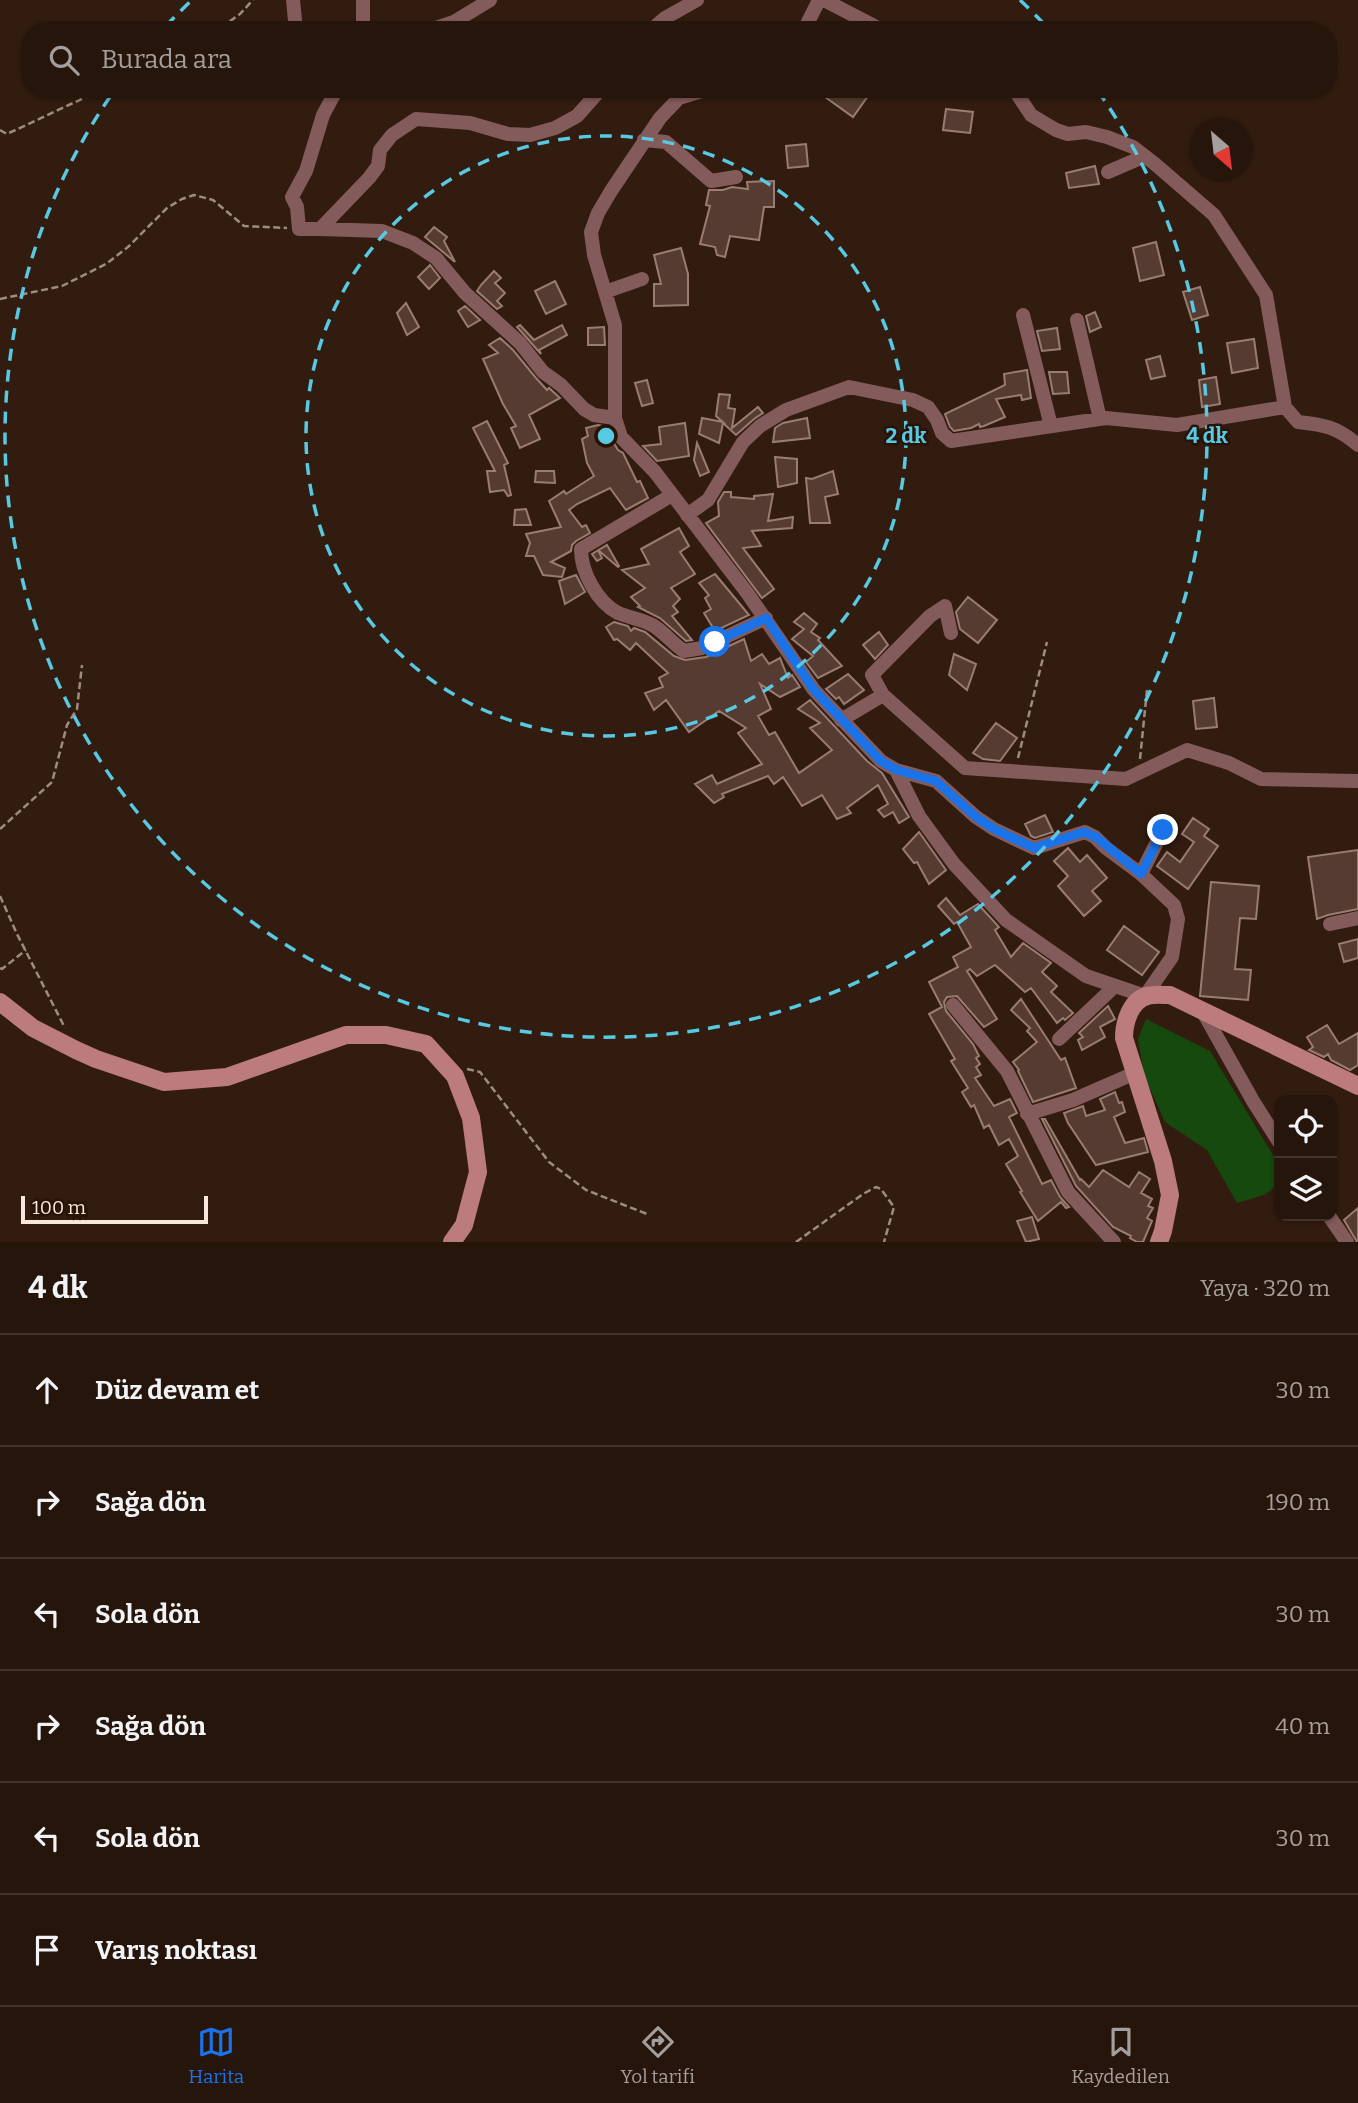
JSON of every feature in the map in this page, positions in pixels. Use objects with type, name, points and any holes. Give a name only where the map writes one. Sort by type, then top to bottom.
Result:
[{"type":"street","points":[[293,0],[295,21]]},
{"type":"street","points":[[363,0],[363,21]]},
{"type":"street","points":[[456,21],[490,0]]},
{"type":"street","points":[[662,21],[697,0]]},
{"type":"street","points":[[809,21],[821,0],[864,21]]},
{"type":"street","points":[[332,98],[323,115],[306,171],[292,197],[297,207],[299,229],[382,231],[413,243],[436,258],[465,293],[520,343],[543,372],[561,385],[584,410],[594,415],[615,418]]},
{"type":"street","points":[[320,229],[369,178],[378,166],[380,150],[392,135],[416,119],[470,123],[508,134],[530,135],[555,128],[577,116],[593,98]]},
{"type":"street","points":[[679,98],[644,140],[597,213],[591,232],[594,255],[615,326],[615,418],[621,437],[655,472],[766,618],[814,690],[881,761],[897,770],[950,774],[1014,771],[1126,779],[1187,750],[1229,763],[1261,779],[1358,781]]},
{"type":"street","points":[[1020,98],[1031,115],[1056,130],[1068,134],[1086,132],[1133,147],[1214,215],[1266,295],[1285,407],[1298,422],[1327,426],[1358,445]]},
{"type":"street","points":[[644,140],[666,142],[711,181],[736,177]]},
{"type":"street","points":[[1108,172],[1145,156]]},
{"type":"street","points":[[605,292],[642,279]]},
{"type":"street","points":[[1023,315],[1051,426]]},
{"type":"street","points":[[1077,320],[1100,419]]},
{"type":"street","points":[[687,515],[708,500],[743,442],[760,426],[786,410],[849,387],[913,400],[928,407],[942,433],[951,441],[1100,419],[1177,425],[1285,407]]},
{"type":"street","points":[[672,495],[581,549],[589,578],[603,602],[621,614],[652,624],[684,651],[702,648],[766,618]]},
{"type":"street","points":[[951,633],[945,606],[930,616],[872,675],[883,695],[950,774],[976,817],[1034,848],[1084,832],[1096,837],[1174,905],[1178,919],[1172,957],[1145,996],[1131,1009],[1124,1023],[1124,1038],[1163,1161],[1170,1195],[1163,1231],[1158,1242]]},
{"type":"street","points":[[841,720],[883,695]]},
{"type":"street","points":[[897,770],[919,816],[954,864],[1006,920],[1086,976],[1145,996],[1170,995],[1358,1086]]},
{"type":"street","points":[[1141,874],[1163,830]]},
{"type":"street","points":[[1330,924],[1358,918]]},
{"type":"street","points":[[1059,1040],[1115,986]]},
{"type":"street","points":[[0,1002],[33,1028],[76,1050],[164,1082],[227,1077],[346,1035],[386,1035],[426,1044],[455,1076],[471,1118],[478,1172],[464,1225],[452,1242]]},
{"type":"street","points":[[953,1005],[1007,1071],[1068,1192],[1114,1242]]},
{"type":"street","points":[[1203,1012],[1274,1134]]},
{"type":"street","points":[[1027,1114],[1073,1100],[1135,1073]]},
{"type":"street","points":[[1332,1221],[1347,1242]]},
{"type":"path","points":[[230,21],[253,0]]},
{"type":"path","points":[[0,130],[7,134],[84,98]]},
{"type":"path","points":[[0,299],[62,286],[106,264],[128,247],[167,208],[194,195],[213,200],[244,226],[299,229]]},
{"type":"path","points":[[1014,771],[1048,642]]},
{"type":"path","points":[[0,829],[52,782],[67,725],[77,709],[82,665]]},
{"type":"path","points":[[1138,773],[1147,690]]},
{"type":"path","points":[[0,896],[76,1050]]},
{"type":"path","points":[[0,968],[26,950]]},
{"type":"path","points":[[468,1069],[480,1072],[549,1162],[586,1190],[647,1214]]},
{"type":"path","points":[[796,1242],[876,1187],[881,1189],[894,1207],[884,1242]]},
{"type":"green space","points":[[1146,1019],[1210,1051],[1274,1157],[1274,1188],[1264,1195],[1237,1203],[1207,1150],[1165,1122],[1144,1075],[1138,1039]]},
{"type":"building","points":[[827,98],[867,98],[853,117]]},
{"type":"building","points":[[946,109],[973,112],[970,133],[943,130]]},
{"type":"building","points":[[806,144],[808,166],[788,168],[786,146]]},
{"type":"building","points":[[1095,166],[1099,184],[1069,188],[1066,173]]},
{"type":"building","points":[[774,181],[774,207],[764,207],[759,240],[730,236],[725,257],[717,255],[715,247],[700,244],[710,206],[706,205],[709,190],[732,187],[748,189],[747,182]]},
{"type":"building","points":[[434,227],[447,237],[444,241],[455,262],[425,237]]},
{"type":"building","points":[[1156,242],[1164,275],[1140,281],[1133,248]]},
{"type":"building","points":[[681,248],[688,274],[688,305],[654,306],[654,284],[661,284],[654,255]]},
{"type":"building","points":[[430,265],[440,278],[429,289],[418,277]]},
{"type":"building","points":[[494,271],[501,278],[495,283],[505,293],[497,301],[502,306],[497,309],[477,291]]},
{"type":"building","points":[[555,281],[566,304],[546,314],[535,291]]},
{"type":"building","points":[[1200,287],[1208,315],[1192,320],[1183,292]]},
{"type":"building","points":[[406,303],[419,327],[407,335],[397,313]]},
{"type":"building","points":[[465,306],[480,320],[468,327],[458,311]]},
{"type":"building","points":[[1095,312],[1101,327],[1090,332],[1086,316]]},
{"type":"building","points":[[520,325],[534,340],[562,325],[567,335],[539,350],[541,354],[517,327]]},
{"type":"building","points":[[604,327],[605,345],[588,345],[588,328]]},
{"type":"building","points":[[1057,328],[1060,349],[1042,351],[1037,331]]},
{"type":"building","points":[[500,338],[547,390],[549,388],[560,398],[529,415],[540,439],[520,448],[511,428],[516,426],[483,359],[498,353],[489,345]]},
{"type":"building","points":[[1254,339],[1258,368],[1232,373],[1227,343]]},
{"type":"building","points":[[1160,356],[1165,376],[1151,379],[1146,360]]},
{"type":"building","points":[[1027,370],[1031,398],[1022,400],[1021,395],[996,399],[1005,417],[980,427],[979,424],[954,431],[950,427],[945,414],[1005,385],[1004,374]]},
{"type":"building","points":[[1049,372],[1067,372],[1069,393],[1053,394]]},
{"type":"building","points":[[1216,377],[1220,404],[1202,407],[1199,380]]},
{"type":"building","points":[[647,380],[653,403],[642,406],[635,383]]},
{"type":"building","points":[[719,394],[730,395],[728,408],[735,409],[732,428],[758,407],[763,413],[736,435],[723,423],[719,443],[699,434],[702,418],[723,422],[716,416]]},
{"type":"building","points":[[807,418],[810,438],[773,442],[775,428],[783,423]]},
{"type":"building","points":[[487,421],[508,463],[504,465],[511,495],[508,496],[504,490],[490,492],[487,471],[495,471],[473,428]]},
{"type":"building","points":[[685,423],[689,456],[657,461],[643,446],[661,444],[659,427]]},
{"type":"building","points":[[598,425],[608,427],[612,440],[623,453],[648,498],[626,510],[610,488],[577,504],[569,510],[582,527],[586,525],[590,533],[576,541],[571,551],[551,562],[565,568],[562,577],[543,575],[534,556],[526,556],[530,543],[526,534],[561,527],[549,501],[564,491],[566,494],[594,476],[587,463],[582,439],[588,436],[586,428]]},
{"type":"building","points":[[697,443],[709,472],[700,476],[694,460]]},
{"type":"building","points":[[775,457],[797,459],[797,483],[778,487]]},
{"type":"building","points":[[536,471],[554,471],[555,483],[535,482]]},
{"type":"building","points":[[833,471],[838,494],[825,497],[830,523],[810,523],[806,478],[812,479]]},
{"type":"building","points":[[724,492],[731,492],[731,497],[754,499],[754,496],[773,494],[768,521],[793,517],[792,528],[752,531],[761,546],[743,548],[774,589],[762,598],[706,523],[719,516],[718,502]]},
{"type":"building","points":[[526,509],[531,525],[514,525],[515,510]]},
{"type":"building","points":[[679,528],[689,546],[680,552],[695,574],[671,588],[680,599],[673,606],[678,612],[672,616],[692,640],[686,641],[660,618],[638,607],[640,606],[631,597],[645,588],[622,570],[649,564],[641,549]]},
{"type":"building","points":[[607,545],[619,566],[618,567],[598,550]]},
{"type":"building","points":[[598,550],[602,558],[597,561],[592,554]]},
{"type":"building","points":[[715,574],[749,615],[715,631],[704,613],[711,609],[705,598],[709,595],[699,583]]},
{"type":"building","points":[[576,575],[585,592],[565,604],[559,581]]},
{"type":"building","points":[[968,597],[997,620],[978,643],[960,629],[956,612]]},
{"type":"building","points":[[804,613],[817,624],[811,632],[820,638],[818,640],[842,666],[818,678],[806,662],[813,656],[792,639],[804,629],[794,622]]},
{"type":"building","points":[[614,622],[628,626],[631,631],[634,628],[645,632],[674,656],[685,660],[706,657],[744,639],[751,661],[762,654],[769,664],[780,658],[788,678],[792,675],[800,687],[780,697],[760,684],[771,709],[758,716],[769,735],[775,732],[799,773],[832,750],[810,728],[820,723],[798,709],[810,700],[867,761],[882,773],[909,817],[899,823],[893,812],[884,817],[878,810],[888,804],[878,785],[847,808],[851,813],[837,819],[822,795],[802,806],[783,777],[774,784],[768,776],[722,794],[724,797],[714,803],[695,784],[712,775],[717,784],[762,764],[738,733],[746,728],[719,711],[689,732],[666,700],[654,710],[645,693],[663,687],[659,678],[668,673],[636,643],[630,650],[617,639],[614,640],[606,627]]},
{"type":"building","points":[[879,632],[888,645],[875,659],[863,645]]},
{"type":"building","points":[[954,654],[976,664],[967,690],[949,675]]},
{"type":"building","points":[[848,674],[864,690],[844,704],[839,697],[836,699],[826,689]]},
{"type":"building","points":[[1214,698],[1217,727],[1196,729],[1193,701]]},
{"type":"building","points":[[996,723],[1017,738],[1000,761],[983,759],[973,753]]},
{"type":"building","points":[[1045,815],[1053,832],[1035,838],[1031,836],[1025,824]]},
{"type":"building","points":[[1193,818],[1209,829],[1204,836],[1218,846],[1188,889],[1157,866],[1167,852],[1180,862],[1194,842],[1182,834]]},
{"type":"building","points":[[919,832],[946,870],[929,884],[917,862],[914,863],[903,849]]},
{"type":"building","points":[[1068,848],[1080,862],[1087,855],[1107,878],[1092,891],[1101,901],[1084,916],[1058,886],[1068,876],[1054,861]]},
{"type":"building","points":[[1358,850],[1358,909],[1317,919],[1308,857]]},
{"type":"building","points":[[1211,882],[1259,886],[1256,919],[1240,918],[1235,969],[1251,970],[1248,1000],[1200,996]]},
{"type":"building","points":[[946,898],[960,915],[978,904],[999,927],[995,930],[1011,957],[1023,943],[1051,963],[1042,972],[1057,986],[1051,992],[1073,1013],[1057,1023],[1031,988],[1025,992],[995,965],[977,976],[970,969],[967,971],[997,1019],[984,1027],[957,996],[947,997],[944,1002],[946,1011],[973,1044],[979,1056],[976,1058],[980,1064],[976,1067],[981,1075],[975,1078],[994,1106],[1010,1099],[1017,1113],[1009,1117],[1042,1184],[1051,1180],[1069,1207],[1066,1208],[1061,1202],[1038,1221],[1006,1164],[1018,1156],[1009,1139],[999,1145],[989,1125],[984,1128],[974,1105],[971,1107],[962,1092],[968,1088],[951,1061],[955,1059],[929,1014],[942,1007],[929,982],[958,967],[953,957],[971,947],[957,922],[954,924],[938,906]]},
{"type":"building","points":[[1124,926],[1159,952],[1142,975],[1107,950]]},
{"type":"building","points":[[1358,939],[1358,958],[1344,962],[1339,944]]},
{"type":"building","points":[[1021,999],[1061,1060],[1065,1058],[1076,1088],[1033,1102],[1013,1062],[1037,1042],[1027,1031],[1030,1028],[1011,1010]]},
{"type":"building","points":[[1108,1006],[1115,1019],[1100,1027],[1105,1037],[1082,1050],[1078,1040],[1083,1037],[1079,1033]]},
{"type":"building","points":[[1327,1025],[1339,1044],[1358,1033],[1358,1065],[1350,1070],[1331,1060],[1328,1054],[1324,1057],[1309,1050],[1313,1047],[1307,1037]]},
{"type":"building","points":[[1115,1092],[1125,1112],[1114,1117],[1125,1143],[1144,1138],[1148,1152],[1096,1165],[1064,1113],[1083,1106],[1086,1116],[1105,1110],[1100,1099]]},
{"type":"building","points":[[1042,1119],[1045,1119],[1080,1180],[1089,1187],[1103,1170],[1129,1187],[1139,1172],[1150,1179],[1141,1193],[1152,1199],[1148,1206],[1153,1208],[1147,1218],[1152,1221],[1143,1242],[1137,1242],[1113,1227],[1076,1186]]},
{"type":"building","points":[[1358,1208],[1358,1242],[1357,1242],[1344,1220]]},
{"type":"building","points":[[1032,1217],[1039,1239],[1026,1242],[1017,1221]]},
{"type":"route","points":[[715,642],[766,618],[814,690],[881,761],[897,770],[936,781],[976,817],[1034,848],[1084,832],[1096,837],[1141,874],[1163,830]]}]
